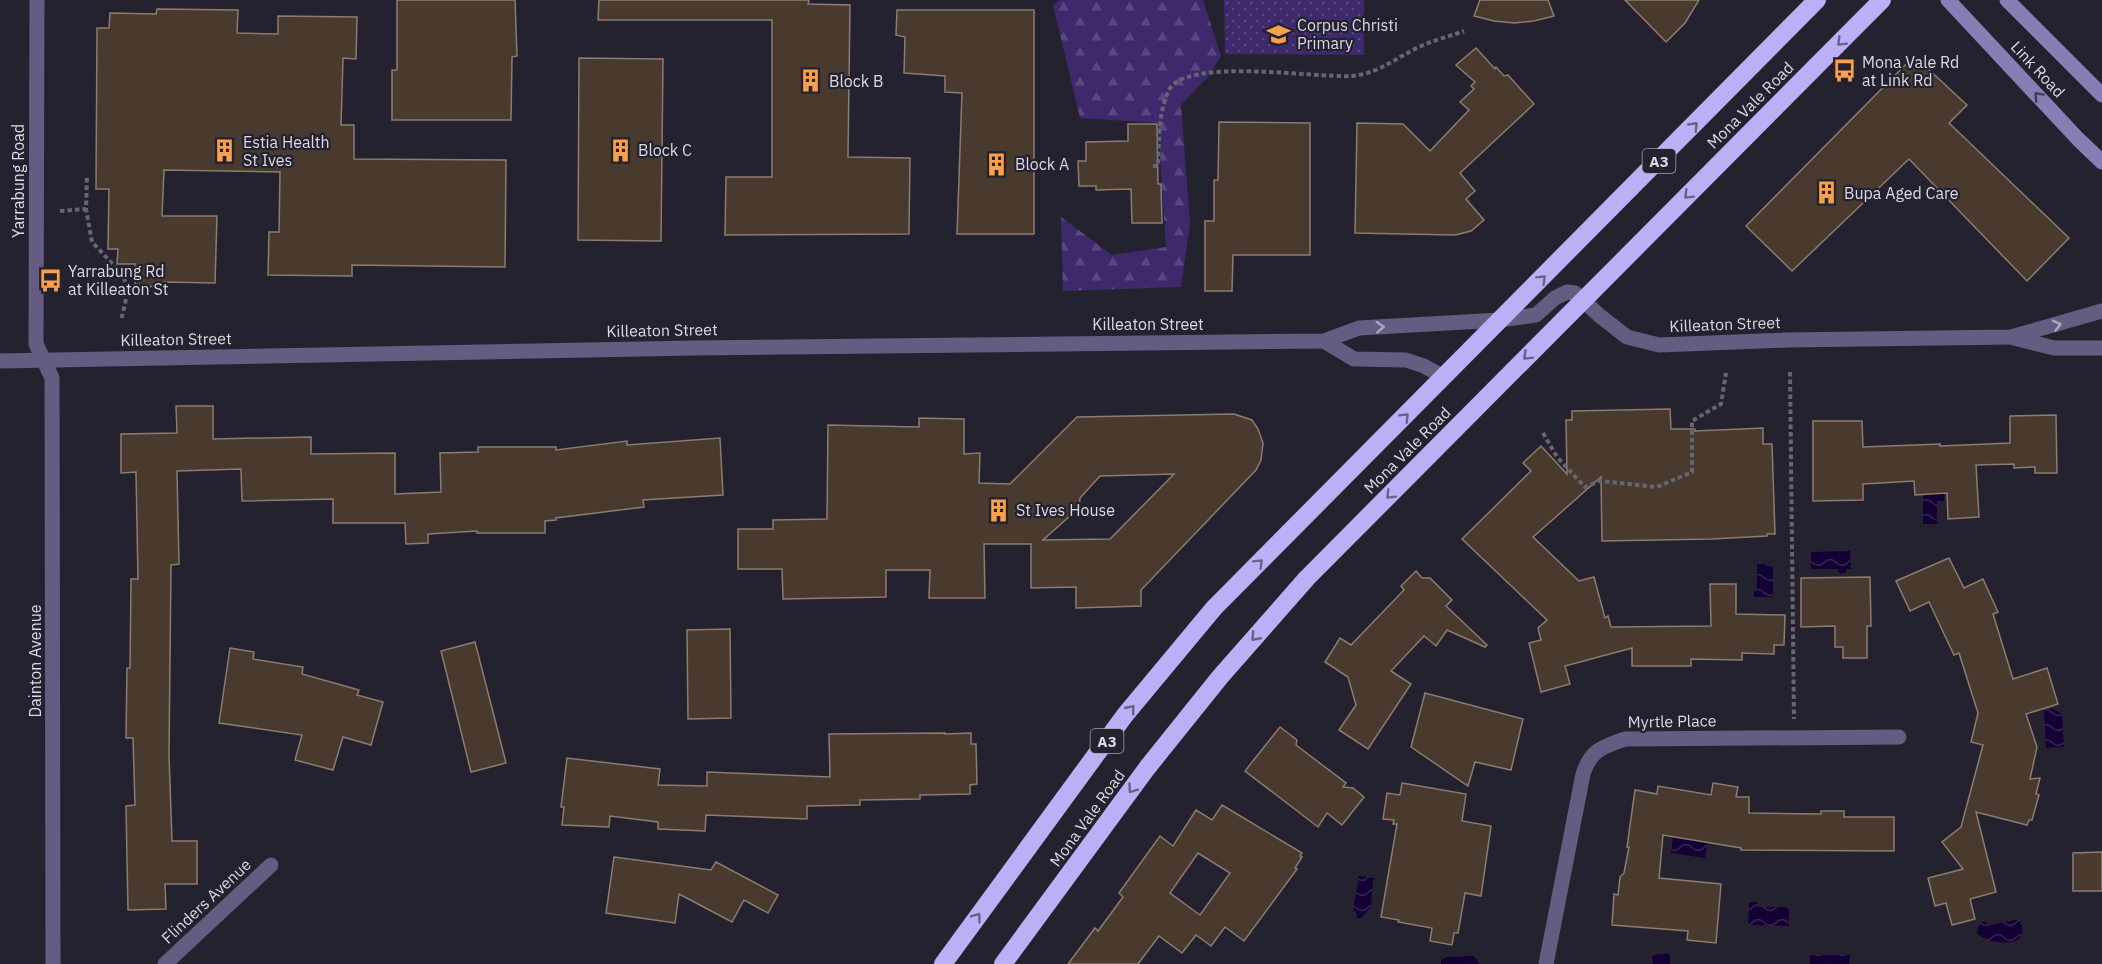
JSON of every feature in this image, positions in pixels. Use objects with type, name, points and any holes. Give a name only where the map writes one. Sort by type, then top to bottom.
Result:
[{"type":"highway","name":"Mona Vale Road","points":[[943,964],[1125,715],[1214,608],[1817,0]]},
{"type":"highway","name":"Mona Vale Road","points":[[1003,964],[1147,768],[1220,677],[1308,578],[1882,0]]},
{"type":"main road","name":"Link Road","points":[[1948,0],[2102,162]]},
{"type":"main road","name":"Link Road","points":[[2007,0],[2102,95]]},
{"type":"street","name":"Yarrabung Road","points":[[37,0],[36,344],[44,360]]},
{"type":"street","name":"Killeaton Street","points":[[0,361],[682,348],[1324,341],[1359,328],[1500,320],[1536,315],[1555,298],[1567,292],[1575,293],[1627,337],[1659,345],[1788,340],[2011,337],[2054,348],[2102,348]]},
{"type":"street","name":"Killeaton Street","points":[[2011,337],[2102,311]]},
{"type":"street","points":[[1324,341],[1354,359],[1406,360],[1424,366],[1444,377]]},
{"type":"street","name":"Dainton Avenue","points":[[44,360],[52,378],[53,964]]},
{"type":"street","name":"Myrtle Place","points":[[1546,964],[1583,774],[1588,759],[1603,747],[1625,739],[1899,737]]},
{"type":"street","name":"Flinders Avenue","points":[[165,964],[271,865]]},
{"type":"path","points":[[1154,166],[1158,166],[1160,117],[1170,88],[1177,80],[1217,72],[1266,71],[1350,76],[1371,73],[1422,45],[1464,31]]},
{"type":"path","points":[[87,178],[86,209],[92,242],[123,274],[128,290],[122,321]]},
{"type":"path","points":[[60,211],[86,209]]},
{"type":"path","points":[[1790,372],[1794,737]]},
{"type":"path","points":[[1543,433],[1557,457],[1585,486],[1600,481],[1657,487],[1692,472],[1692,421],[1720,404],[1726,373]]},
{"type":"green space","points":[[1060,0],[1203,0],[1221,56],[1207,78],[1181,105],[1190,224],[1181,287],[1063,291],[1061,217],[1112,255],[1166,247],[1158,123],[1080,118],[1053,5]]},
{"type":"green space","points":[[1224,0],[1364,0],[1364,55],[1225,54]]},
{"type":"water","points":[[1923,492],[1944,492],[1944,501],[1937,501],[1937,524],[1923,524]]},
{"type":"water","points":[[1850,551],[1851,569],[1847,569],[1845,573],[1840,574],[1838,569],[1811,569],[1811,552]]},
{"type":"water","points":[[1757,564],[1773,564],[1773,597],[1754,597],[1757,589]]},
{"type":"water","points":[[2044,709],[2053,709],[2062,714],[2064,747],[2046,748]]},
{"type":"water","points":[[1673,838],[1707,842],[1705,858],[1671,853]]},
{"type":"water","points":[[1359,876],[1375,878],[1371,907],[1361,918],[1357,918],[1356,911],[1353,911]]},
{"type":"water","points":[[1749,902],[1757,902],[1758,907],[1789,907],[1789,926],[1748,925]]},
{"type":"water","points":[[2020,920],[2023,930],[2016,941],[1992,941],[1977,934],[1978,927],[1984,921],[1990,925]]},
{"type":"water","points":[[1670,953],[1670,964],[1653,964],[1652,955]]},
{"type":"water","points":[[1810,955],[1850,955],[1849,964],[1810,964]]},
{"type":"water","points":[[1474,956],[1479,964],[1441,964],[1441,960],[1446,957]]},
{"type":"building","points":[[397,0],[515,0],[517,56],[512,57],[511,120],[392,120],[392,70],[397,70]]},
{"type":"building","name":"Block B","points":[[599,0],[809,0],[808,4],[850,5],[848,157],[910,158],[909,234],[725,235],[726,177],[772,177],[772,20],[598,20]]},
{"type":"building","points":[[1480,0],[1548,0],[1554,16],[1514,23],[1494,21],[1474,16]]},
{"type":"building","points":[[1625,0],[1699,0],[1685,23],[1666,42]]},
{"type":"building","name":"Estia Health St Ives","points":[[157,9],[238,10],[237,33],[278,34],[278,16],[357,17],[356,59],[343,58],[341,125],[354,125],[354,159],[506,160],[505,267],[352,265],[352,276],[268,275],[269,232],[279,232],[280,172],[164,170],[162,216],[217,216],[215,283],[164,282],[164,287],[135,286],[135,264],[117,264],[118,249],[108,249],[109,189],[96,189],[97,28],[109,28],[110,13],[156,14]]},
{"type":"building","name":"Block A","points":[[897,10],[1034,10],[1034,234],[957,234],[962,93],[945,92],[945,76],[904,73],[905,37],[896,35]]},
{"type":"building","points":[[1476,48],[1495,69],[1496,67],[1504,76],[1508,75],[1534,104],[1460,173],[1475,191],[1466,199],[1484,220],[1471,231],[1455,235],[1355,233],[1357,123],[1403,124],[1430,151],[1469,110],[1460,102],[1474,89],[1471,86],[1475,82],[1456,65]]},
{"type":"building","name":"Bupa Aged Care","points":[[1914,56],[1967,105],[1949,123],[2069,238],[2027,281],[1909,159],[1792,271],[1746,226]]},
{"type":"building","name":"Block C","points":[[579,58],[663,59],[661,241],[578,240]]},
{"type":"building","points":[[1219,122],[1310,123],[1310,255],[1233,255],[1232,291],[1205,291],[1205,221],[1214,221],[1214,180],[1218,180]]},
{"type":"building","points":[[1128,124],[1157,124],[1158,184],[1161,184],[1162,223],[1132,223],[1131,189],[1096,190],[1096,186],[1079,186],[1078,161],[1086,161],[1086,142],[1128,141]]},
{"type":"building","points":[[176,406],[213,406],[213,439],[311,437],[311,454],[395,453],[395,494],[441,492],[440,453],[478,452],[478,447],[556,447],[556,450],[627,441],[627,445],[720,438],[723,495],[643,500],[644,507],[556,518],[556,520],[545,521],[545,533],[477,533],[477,531],[428,534],[428,543],[406,544],[405,523],[333,523],[333,499],[242,501],[241,469],[177,471],[179,564],[171,565],[169,755],[172,841],[197,841],[197,884],[165,884],[166,909],[128,910],[126,806],[135,805],[133,738],[126,738],[127,668],[130,668],[131,579],[138,579],[136,472],[121,473],[121,434],[177,433]]},
{"type":"building","points":[[1670,409],[1671,429],[1695,429],[1695,431],[1763,428],[1763,444],[1772,444],[1775,534],[1711,539],[1602,541],[1601,477],[1533,537],[1579,581],[1594,577],[1605,618],[1608,616],[1611,627],[1711,626],[1710,584],[1736,584],[1736,614],[1785,615],[1784,645],[1774,645],[1774,654],[1742,653],[1742,660],[1691,659],[1691,666],[1632,666],[1632,648],[1565,666],[1570,684],[1541,692],[1529,643],[1541,640],[1538,628],[1547,620],[1462,539],[1531,471],[1523,463],[1541,446],[1567,474],[1566,420],[1572,420],[1572,411]]},
{"type":"building","name":"St Ives House","points":[[1234,414],[1252,420],[1263,443],[1261,460],[1256,470],[1141,590],[1141,606],[1076,608],[1076,587],[1031,588],[1031,544],[984,544],[985,598],[929,598],[930,570],[886,570],[886,597],[783,599],[782,569],[738,569],[738,529],[773,529],[773,520],[827,519],[828,425],[919,427],[919,418],[964,419],[964,454],[980,453],[979,483],[1010,484],[1077,417]],"holes":[[[1174,474],[1110,539],[1043,540],[1079,508],[1080,498],[1100,476]]]},
{"type":"building","points":[[2056,415],[2057,473],[2035,473],[2035,467],[2014,468],[2014,464],[1976,465],[1979,517],[1948,519],[1947,493],[1915,495],[1914,481],[1863,484],[1863,500],[1813,501],[1813,421],[1862,421],[1863,447],[1940,444],[1940,446],[2010,443],[2010,416]]},
{"type":"building","points":[[1949,558],[1964,588],[1983,579],[1998,612],[1993,614],[2013,679],[2047,668],[2058,704],[2026,714],[2037,747],[2030,779],[2040,778],[2036,794],[2039,795],[2032,820],[2029,820],[2027,825],[1976,812],[1996,892],[1970,899],[1975,919],[1952,925],[1946,903],[1935,906],[1928,878],[1963,869],[1942,842],[1961,827],[1983,745],[1971,742],[1978,713],[1959,653],[1954,655],[1929,602],[1910,611],[1896,581]]},
{"type":"building","points":[[1416,571],[1422,578],[1430,578],[1452,600],[1446,606],[1487,645],[1485,647],[1447,630],[1436,646],[1424,636],[1391,671],[1411,684],[1368,749],[1339,730],[1356,705],[1348,677],[1325,662],[1340,638],[1351,645],[1404,590],[1401,586]]},
{"type":"building","points":[[1870,577],[1871,626],[1867,626],[1867,658],[1843,658],[1843,647],[1835,647],[1835,626],[1801,627],[1801,578]]},
{"type":"building","points":[[730,629],[731,718],[688,719],[687,630]]},
{"type":"building","points":[[475,642],[506,763],[471,772],[441,651]]},
{"type":"building","points":[[230,648],[254,652],[253,659],[303,667],[302,674],[359,690],[357,695],[383,702],[371,745],[343,737],[333,770],[295,760],[302,735],[219,723]]},
{"type":"building","points":[[1425,693],[1523,719],[1511,770],[1475,762],[1468,786],[1411,747]]},
{"type":"building","points":[[1280,727],[1297,740],[1296,745],[1346,783],[1343,787],[1353,788],[1364,797],[1342,825],[1327,813],[1318,827],[1245,771]]},
{"type":"building","points":[[971,733],[971,744],[976,744],[977,784],[970,785],[970,794],[920,795],[920,799],[860,800],[860,805],[807,806],[807,819],[706,815],[705,831],[658,829],[658,822],[610,816],[609,827],[562,825],[564,807],[561,807],[567,758],[660,769],[658,785],[707,786],[707,772],[830,777],[829,734]]},
{"type":"building","points":[[1402,783],[1466,794],[1462,821],[1491,826],[1481,896],[1465,893],[1458,933],[1454,933],[1452,945],[1430,941],[1432,928],[1381,917],[1397,824],[1393,824],[1394,820],[1383,819],[1387,793],[1400,795]]},
{"type":"building","points":[[1713,783],[1738,787],[1736,797],[1749,797],[1749,813],[1821,814],[1821,811],[1844,811],[1844,817],[1894,817],[1894,851],[1741,850],[1741,848],[1663,835],[1659,878],[1721,884],[1716,943],[1687,940],[1688,931],[1612,925],[1614,894],[1618,895],[1620,877],[1624,873],[1629,847],[1627,847],[1635,790],[1657,794],[1658,786],[1711,795]]},
{"type":"building","points":[[1222,805],[1302,853],[1295,868],[1297,869],[1244,941],[1225,927],[1211,946],[1196,935],[1182,953],[1159,936],[1138,964],[1068,964],[1095,928],[1098,931],[1123,897],[1119,893],[1160,836],[1173,846],[1196,810],[1212,820]],"holes":[[[1198,853],[1230,873],[1200,915],[1170,893]]]},
{"type":"building","points":[[2102,852],[2102,891],[2073,891],[2073,853]]},
{"type":"building","points":[[614,857],[711,870],[716,862],[778,895],[768,913],[744,900],[732,922],[679,894],[675,923],[606,913]]},
{"type":"place","name":"Corpus Christi Primary","points":[[1279,34]]},
{"type":"place","name":"Mona Vale Rd at Link Rd","points":[[1844,71]]},
{"type":"place","name":"Block B","points":[[811,81]]},
{"type":"place","name":"Block C","points":[[620,150]]},
{"type":"place","name":"Estia Health St Ives","points":[[225,151]]},
{"type":"place","name":"Block A","points":[[997,164]]},
{"type":"place","name":"Bupa Aged Care","points":[[1826,193]]},
{"type":"place","name":"Yarrabung Rd at Killeaton St","points":[[50,280]]},
{"type":"place","name":"St Ives House","points":[[998,510]]}]
